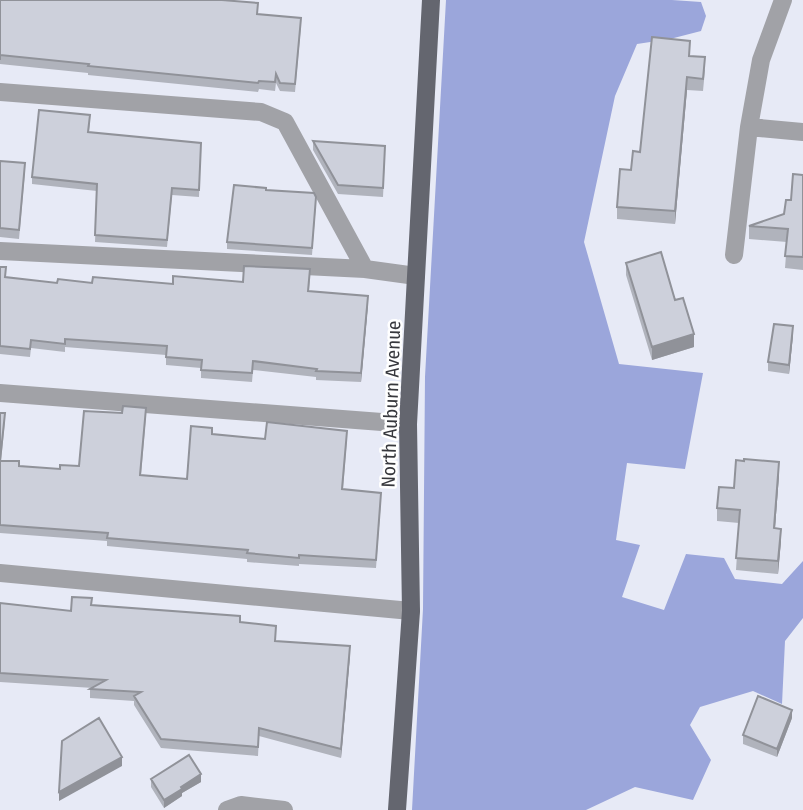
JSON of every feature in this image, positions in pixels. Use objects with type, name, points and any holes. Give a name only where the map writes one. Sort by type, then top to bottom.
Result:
[{"type":"main road","name":"North Auburn Avenue","points":[[397,810],[411,611],[408,424],[430,0]]},
{"type":"street","points":[[734,255],[748,127],[761,60],[783,0]]},
{"type":"street","points":[[0,92],[261,112],[285,122],[365,269]]},
{"type":"street","points":[[748,127],[803,132]]},
{"type":"street","points":[[0,251],[365,269],[416,276]]},
{"type":"street","points":[[0,393],[408,424]]},
{"type":"street","points":[[0,573],[411,611]]},
{"type":"street","points":[[227,810],[242,805],[284,810]]},
{"type":"shaded area","points":[[446,0],[672,0],[701,2],[706,16],[701,31],[637,44],[615,96],[584,242],[619,364],[703,373],[685,469],[627,463],[616,540],[640,545],[622,597],[664,610],[686,554],[724,558],[735,579],[782,584],[803,561],[803,618],[785,641],[782,704],[753,691],[700,707],[690,725],[711,760],[693,800],[635,787],[586,810],[412,810],[423,609],[425,377]]},
{"type":"building","points":[[0,0],[222,0],[258,3],[257,14],[301,18],[295,84],[280,83],[276,74],[275,82],[258,83],[0,55]]},
{"type":"building","points":[[652,37],[690,41],[689,56],[705,57],[703,79],[687,77],[675,211],[617,207],[620,169],[631,170],[633,151],[640,152]]},
{"type":"building","points":[[39,110],[90,115],[88,132],[201,143],[199,190],[172,188],[167,240],[95,235],[97,184],[32,177]]},
{"type":"building","points":[[313,141],[385,146],[383,188],[338,185]]},
{"type":"building","points":[[0,161],[25,163],[19,230],[0,228]]},
{"type":"building","points":[[793,174],[803,175],[803,257],[785,256],[788,229],[749,226],[784,214],[786,200],[791,200]]},
{"type":"building","points":[[234,185],[314,193],[316,197],[312,248],[227,242]]},
{"type":"building","points":[[661,252],[675,300],[683,298],[694,334],[652,347],[626,263]]},
{"type":"building","points":[[244,266],[310,269],[308,291],[368,296],[361,373],[316,371],[317,369],[253,361],[252,373],[201,370],[202,360],[166,357],[167,346],[65,339],[65,344],[31,340],[30,349],[0,346],[0,267],[6,267],[5,277],[57,283],[58,279],[92,283],[93,277],[173,284],[173,276],[243,282]]},
{"type":"building","points":[[774,324],[793,326],[789,365],[768,362]]},
{"type":"building","points":[[123,406],[146,408],[140,475],[187,479],[191,426],[212,428],[212,434],[265,439],[267,422],[347,431],[342,489],[381,493],[376,560],[299,555],[299,558],[247,553],[248,550],[107,538],[108,533],[0,525],[0,461],[19,461],[19,466],[60,469],[60,465],[79,466],[84,411],[122,413]]},
{"type":"building","points":[[0,413],[5,413],[0,461]]},
{"type":"building","points":[[736,460],[779,462],[774,528],[781,529],[778,561],[736,558],[740,510],[717,508],[719,487],[734,488]]},
{"type":"building","points":[[72,597],[92,598],[91,605],[240,616],[240,622],[276,626],[275,641],[350,646],[341,749],[259,728],[258,747],[161,739],[134,696],[141,692],[90,689],[106,680],[0,673],[0,603],[71,611]]},
{"type":"building","points":[[758,696],[792,710],[777,749],[743,735]]},
{"type":"building","points":[[99,718],[122,757],[59,792],[62,741]]},
{"type":"building","points":[[189,755],[201,774],[164,800],[151,779]]}]
